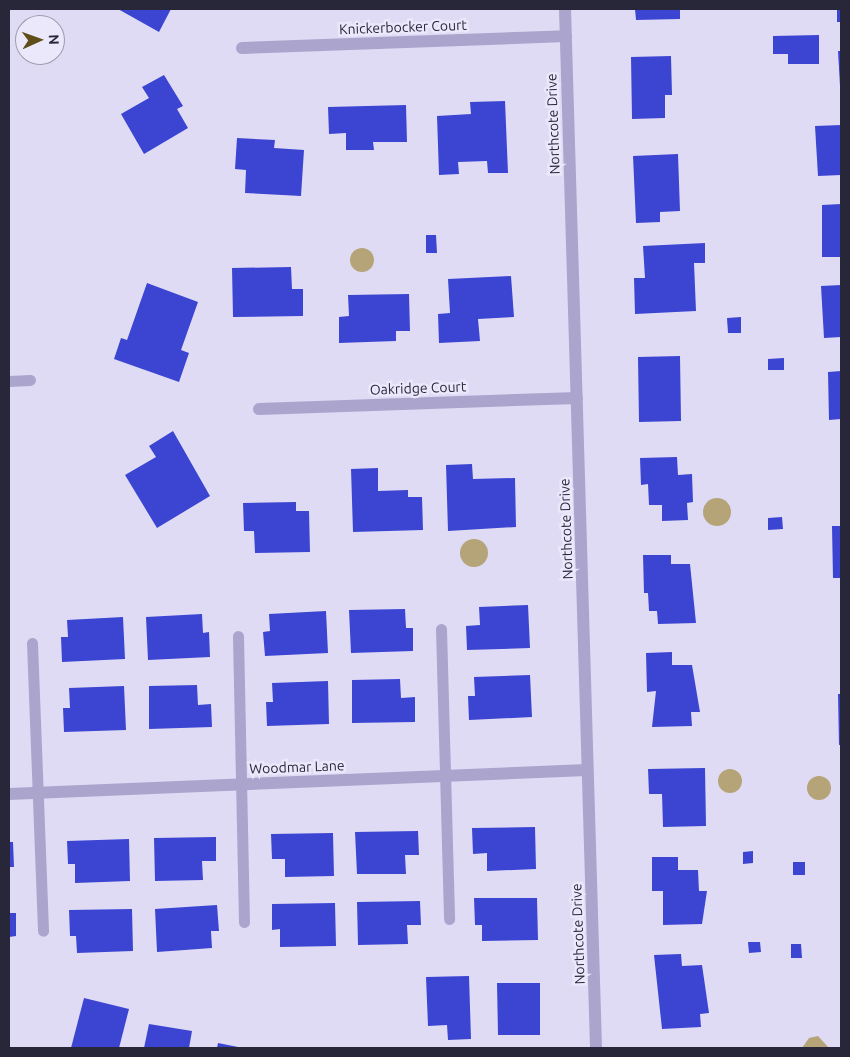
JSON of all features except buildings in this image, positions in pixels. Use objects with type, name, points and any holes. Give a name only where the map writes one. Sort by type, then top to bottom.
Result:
[{"type":"street","name":"Northcote Drive","points":[[565,9],[596,1048]]},
{"type":"street","name":"Knickerbocker Court","points":[[242,48],[566,36]]},
{"type":"street","name":"Oakridge Court","points":[[259,409],[577,398]]},
{"type":"street","name":"Woodmar Lane","points":[[9,794],[587,770]]},
{"type":"lane","points":[[9,381],[30,380]]},
{"type":"lane","points":[[440,628],[449,919]]},
{"type":"lane","points":[[238,636],[244,922]]},
{"type":"lane","points":[[32,643],[43,931]]},
{"type":"shaded area","points":[[362,248],[367,249],[373,255],[373,265],[367,271],[362,272],[357,271],[351,265],[350,260],[351,255],[357,249]]},
{"type":"shaded area","points":[[717,498],[727,502],[731,512],[727,522],[717,526],[707,522],[703,512],[707,502]]},
{"type":"shaded area","points":[[474,539],[484,543],[488,553],[484,563],[474,567],[464,563],[460,553],[464,543]]},
{"type":"shaded area","points":[[730,769],[735,770],[741,776],[741,786],[735,792],[730,793],[725,792],[719,786],[718,781],[719,776],[725,770]]},
{"type":"shaded area","points":[[819,776],[824,777],[830,783],[830,793],[824,799],[819,800],[814,799],[808,793],[807,788],[808,783],[814,777]]},
{"type":"shaded area","points":[[818,1036],[829,1048],[802,1048],[809,1038]]}]
